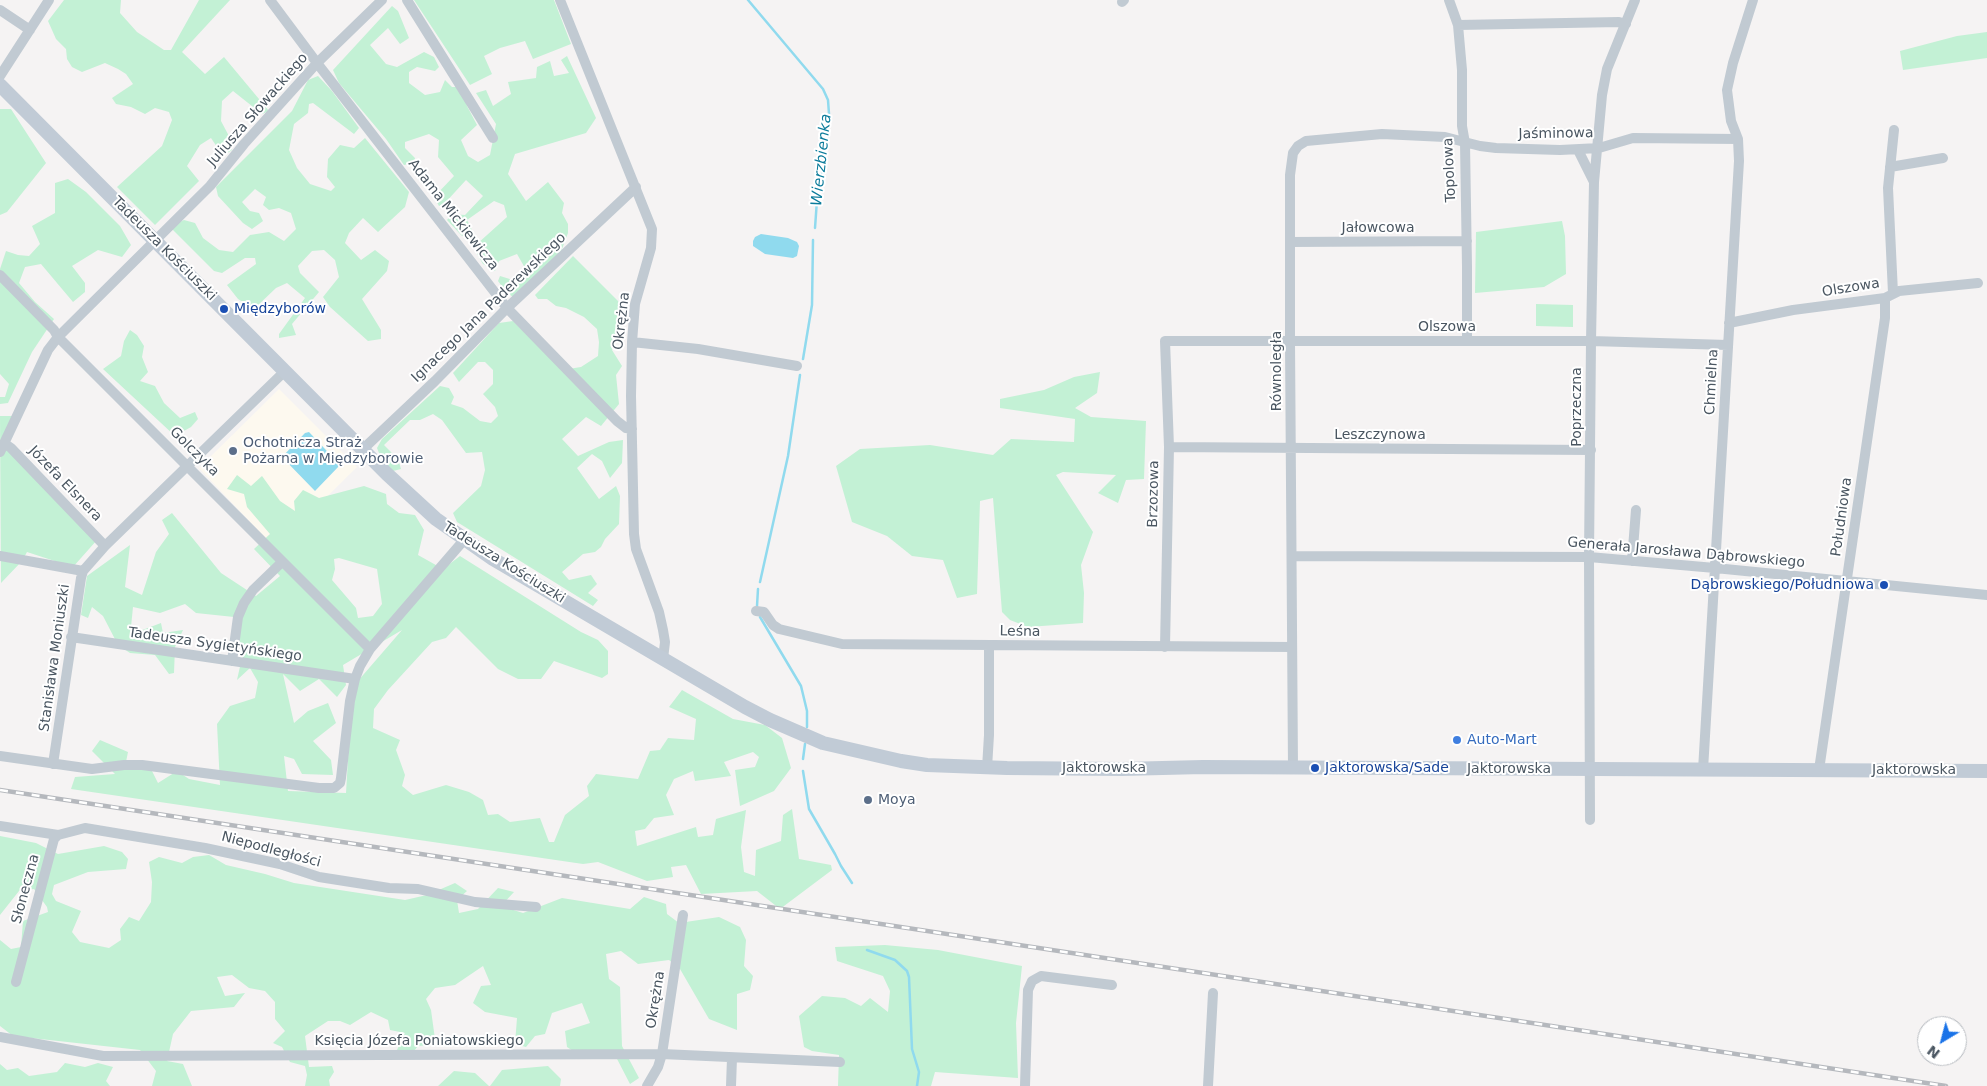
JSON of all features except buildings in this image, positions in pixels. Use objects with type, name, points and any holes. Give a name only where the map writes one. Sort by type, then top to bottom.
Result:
[{"type":"main road","name":"Tadeusza Kościuszki","points":[[0,85],[411,498],[464,540],[663,659],[770,720],[823,743]]},
{"type":"main road","name":"Jaktorowska","points":[[823,743],[901,761],[987,768],[1987,771]]},
{"type":"street","points":[[0,76],[49,0]]},
{"type":"street","name":"Adama Mickiewicza","points":[[270,0],[317,64],[507,308],[617,421],[626,428],[632,429]]},
{"type":"street","name":"Juliusza Słowackiego","points":[[2,447],[48,350],[58,336],[210,186],[244,144],[317,64],[382,0]]},
{"type":"street","points":[[407,0],[493,138]]},
{"type":"street","name":"Okrężna","points":[[560,0],[652,229],[647,267],[636,304],[632,342],[630,396],[635,542],[661,621],[665,642],[663,659]]},
{"type":"street","name":"Topolowa","points":[[1449,0],[1458,25],[1462,70],[1462,126],[1465,143],[1467,341]]},
{"type":"street","name":"Poprzeczna","points":[[1590,820],[1589,557],[1594,182],[1599,148],[1602,94],[1607,69],[1635,0]]},
{"type":"street","name":"Chmielna","points":[[1703,770],[1739,161],[1738,139],[1731,121],[1727,90],[1733,63],[1753,0]]},
{"type":"street","points":[[0,10],[30,30]]},
{"type":"street","points":[[1458,25],[1619,22],[1626,24]]},
{"type":"street","name":"Południowa","points":[[1819,770],[1889,296],[1888,188],[1894,130]]},
{"type":"street","name":"Równoległa","points":[[1293,768],[1290,175],[1293,153],[1298,146],[1306,141],[1382,134],[1445,137],[1465,143]]},
{"type":"street","name":"Jaśminowa","points":[[1465,143],[1496,148],[1578,150],[1599,148],[1633,138],[1738,139]]},
{"type":"street","points":[[1578,150],[1594,182]]},
{"type":"street","points":[[1890,168],[1943,158]]},
{"type":"street","name":"Ignacego Jana Paderewskiego","points":[[362,450],[435,381],[507,308],[636,187]]},
{"type":"street","name":"Jałowcowa","points":[[1290,242],[1466,241]]},
{"type":"street","name":"Golczyka","points":[[0,275],[58,336],[370,649]]},
{"type":"street","name":"Olszowa","points":[[1729,323],[1793,310],[1889,296],[1899,290],[1978,283]]},
{"type":"street","name":"Olszowa","points":[[1165,341],[1591,341],[1728,345]]},
{"type":"street","name":"Brzozowa","points":[[1165,341],[1168,447],[1165,647]]},
{"type":"street","points":[[632,342],[698,349],[797,366]]},
{"type":"street","name":"Stanisława Moniuszki","points":[[53,764],[83,570],[105,546],[285,371]]},
{"type":"street","name":"Józefa Elsnera","points":[[2,447],[11,448],[105,546]]},
{"type":"street","name":"Leszczynowa","points":[[1168,447],[1591,450]]},
{"type":"street","points":[[1632,560],[1636,510]]},
{"type":"street","points":[[0,756],[92,769],[142,765],[329,789],[338,786],[342,778],[350,702],[355,679],[370,649],[464,540]]},
{"type":"street","points":[[0,556],[83,570]]},
{"type":"street","name":"Generała Jarosława Dąbrowskiego","points":[[1292,556],[1589,557],[1987,595]]},
{"type":"street","points":[[232,661],[238,617],[244,603],[254,590],[282,562]]},
{"type":"street","name":"Leśna","points":[[756,611],[764,612],[772,625],[780,629],[842,644],[1292,648]]},
{"type":"street","name":"Tadeusza Sygietyńskiego","points":[[72,637],[355,679]]},
{"type":"street","points":[[987,768],[989,645]]},
{"type":"street","name":"Niepodległości","points":[[0,826],[58,835],[85,828],[206,848],[280,864],[319,877],[389,888],[418,889],[475,902],[536,907]]},
{"type":"street","name":"Słoneczna","points":[[16,982],[54,838],[58,835]]},
{"type":"street","name":"Okrężna","points":[[647,1086],[658,1067],[662,1054],[683,915]]},
{"type":"street","points":[[1025,1086],[1028,990],[1032,981],[1041,976],[1112,985]]},
{"type":"street","points":[[1208,1086],[1213,993]]},
{"type":"street","name":"Księcia Józefa Poniatowskiego","points":[[0,1037],[103,1056],[662,1054],[840,1062]]},
{"type":"street","points":[[731,1086],[732,1058]]},
{"type":"shaded area","points":[[279,389],[357,467],[275,548],[199,468]]},
{"type":"green space","points":[[64,0],[121,0],[120,13],[137,32],[164,50],[171,50],[199,0],[230,0],[182,52],[205,74],[224,57],[269,111],[262,114],[233,91],[222,101],[221,121],[230,138],[232,150],[223,156],[211,138],[200,145],[187,166],[199,181],[155,225],[117,187],[162,146],[172,120],[169,112],[155,108],[145,114],[131,107],[116,104],[112,98],[133,84],[126,74],[118,69],[105,63],[82,72],[72,67],[67,59],[66,49],[56,39],[48,21]]},
{"type":"green space","points":[[414,0],[554,0],[571,44],[533,59],[525,41],[500,48],[484,56],[492,74],[470,85]]},
{"type":"green space","points":[[392,6],[398,11],[409,38],[400,44],[388,28],[370,45],[386,64],[397,67],[424,52],[434,57],[439,67],[435,71],[417,67],[409,72],[409,83],[425,95],[440,92],[445,80],[452,87],[464,87],[467,106],[477,125],[461,140],[468,156],[478,162],[490,155],[496,124],[476,93],[486,90],[493,106],[511,94],[508,82],[536,78],[537,67],[550,61],[554,76],[569,73],[561,60],[567,56],[596,118],[586,133],[515,154],[508,174],[526,201],[548,182],[564,203],[562,213],[568,224],[568,233],[557,262],[516,299],[506,292],[498,281],[500,276],[513,280],[525,268],[517,254],[499,261],[495,271],[483,264],[477,254],[477,244],[507,217],[504,205],[494,201],[467,220],[472,230],[462,236],[447,220],[452,214],[465,215],[483,196],[466,180],[444,204],[439,206],[434,197],[454,176],[438,157],[439,140],[429,134],[405,142],[405,148],[415,158],[414,163],[404,165],[386,139],[339,83],[333,70]]},
{"type":"green space","points":[[1987,32],[1987,58],[1903,70],[1900,51],[1957,36]]},
{"type":"green space","points":[[318,76],[332,91],[359,128],[354,134],[313,103],[309,104],[308,113],[294,124],[289,150],[297,168],[310,184],[331,191],[335,187],[327,177],[328,159],[340,145],[354,148],[365,138],[409,192],[405,207],[378,232],[363,218],[349,233],[345,243],[361,260],[375,250],[389,261],[387,271],[362,299],[381,330],[381,339],[368,341],[330,307],[323,297],[339,277],[335,260],[324,250],[312,251],[298,266],[300,273],[319,292],[292,324],[296,335],[279,338],[279,334],[305,298],[287,283],[276,288],[254,309],[238,299],[227,285],[256,264],[255,258],[245,258],[222,273],[214,271],[172,229],[177,223],[184,220],[195,223],[203,238],[219,250],[233,252],[250,235],[269,232],[284,241],[296,229],[291,213],[279,208],[269,210],[263,205],[266,197],[255,189],[242,202],[250,211],[259,213],[263,221],[252,229],[243,223],[218,196],[216,187],[292,111],[308,80]]},
{"type":"green space","points":[[0,109],[11,109],[46,163],[7,212],[0,215]]},
{"type":"green space","points":[[68,179],[86,192],[120,226],[131,245],[122,257],[98,250],[72,266],[85,283],[85,292],[73,302],[41,264],[25,267],[19,283],[35,302],[54,319],[32,352],[8,403],[0,404],[0,397],[5,397],[9,384],[0,374],[0,269],[6,251],[29,256],[40,244],[32,226],[55,213],[55,183]]},
{"type":"green space","points":[[1562,221],[1565,236],[1566,274],[1544,287],[1475,293],[1476,232]]},
{"type":"green space","points":[[573,256],[629,310],[612,350],[622,366],[616,375],[619,404],[601,426],[586,417],[562,439],[578,456],[609,442],[623,440],[622,463],[610,478],[602,461],[592,454],[577,468],[599,499],[616,486],[620,496],[619,524],[605,539],[601,547],[595,552],[583,554],[562,572],[569,580],[591,575],[597,584],[588,593],[598,600],[593,606],[457,522],[453,513],[481,486],[485,470],[482,452],[466,453],[442,420],[433,414],[420,420],[410,420],[384,445],[398,459],[401,469],[393,471],[381,458],[377,448],[382,439],[440,386],[449,388],[454,397],[451,404],[463,408],[480,421],[491,423],[498,416],[495,407],[483,394],[493,384],[493,370],[485,362],[478,362],[459,382],[453,373],[499,323],[513,321],[562,370],[581,367],[598,356],[599,342],[597,329],[584,317],[566,308],[556,306],[547,299],[538,299],[535,295]]},
{"type":"green space","points":[[1536,304],[1573,305],[1573,327],[1536,326]]},
{"type":"green space","points":[[130,330],[137,335],[144,346],[142,357],[148,372],[140,381],[155,386],[164,403],[180,418],[195,412],[198,419],[191,427],[175,436],[103,369],[121,356],[124,341]]},
{"type":"green space","points":[[1100,372],[1097,393],[1075,408],[1091,417],[1146,421],[1144,479],[1126,480],[1118,503],[1098,493],[1116,475],[1063,472],[1056,475],[1093,532],[1081,565],[1084,593],[1083,623],[1028,627],[1010,620],[1002,612],[993,498],[980,501],[977,594],[957,598],[943,560],[912,556],[887,536],[852,522],[836,466],[860,449],[930,445],[993,455],[1011,439],[1074,442],[1075,419],[1000,408],[1000,399],[1044,390],[1074,377]]},
{"type":"green space","points":[[0,416],[15,416],[7,445],[97,540],[73,567],[27,552],[22,561],[1,583]]},
{"type":"green space","points":[[237,475],[251,486],[262,476],[280,501],[295,511],[294,501],[303,490],[319,498],[364,486],[386,494],[387,504],[399,513],[415,515],[424,530],[418,555],[443,569],[460,556],[581,632],[598,640],[608,651],[608,674],[602,678],[554,661],[541,679],[518,679],[498,669],[456,627],[446,638],[432,642],[388,690],[374,709],[373,728],[400,740],[396,750],[405,775],[402,786],[413,795],[446,785],[469,792],[483,800],[488,815],[498,814],[510,822],[540,818],[549,842],[554,842],[565,815],[589,796],[587,786],[596,774],[638,779],[650,751],[660,750],[668,738],[694,740],[696,719],[669,707],[682,690],[733,719],[765,725],[782,738],[791,768],[774,791],[740,806],[735,770],[755,767],[759,757],[753,752],[724,762],[731,776],[695,781],[693,771],[674,779],[666,795],[674,815],[654,818],[645,829],[635,831],[637,846],[696,827],[698,837],[713,835],[716,819],[746,810],[741,847],[744,872],[755,876],[756,850],[781,841],[783,815],[792,809],[799,859],[831,865],[832,870],[780,909],[757,891],[701,894],[686,865],[671,867],[673,877],[647,881],[598,862],[583,864],[71,789],[75,777],[115,774],[92,751],[100,740],[128,752],[125,767],[151,769],[158,783],[177,771],[189,779],[220,785],[217,724],[230,706],[255,698],[258,682],[250,668],[237,680],[243,653],[234,628],[234,617],[196,613],[185,604],[160,613],[133,607],[131,627],[137,632],[161,623],[163,633],[183,630],[175,647],[174,673],[169,674],[155,655],[130,653],[118,645],[103,616],[92,607],[88,618],[81,615],[87,576],[130,545],[125,587],[142,595],[156,552],[169,534],[162,520],[172,513],[221,573],[256,596],[280,576],[254,549],[270,534],[247,507],[244,494],[227,489]],"holes":[[[339,558],[377,569],[382,604],[373,616],[358,618],[356,608],[332,580],[335,569],[334,559]],[[402,630],[357,682],[349,742],[346,793],[288,791],[284,756],[294,759],[302,774],[333,775],[331,760],[313,741],[336,723],[328,703],[308,711],[294,723],[283,674],[300,691],[319,679],[337,697],[346,685],[343,665]]]},
{"type":"green space","points":[[0,836],[36,843],[58,854],[104,846],[122,852],[128,859],[126,869],[88,872],[54,885],[52,894],[56,901],[81,911],[72,932],[80,942],[109,948],[121,940],[120,929],[129,917],[139,921],[151,902],[152,882],[149,862],[159,857],[182,863],[193,857],[209,855],[226,865],[294,883],[405,900],[427,895],[455,883],[467,891],[457,900],[459,913],[478,909],[498,888],[514,892],[501,906],[523,913],[562,898],[630,909],[644,897],[666,904],[667,914],[679,923],[719,917],[740,927],[746,940],[744,966],[753,976],[750,990],[737,994],[737,1030],[709,1019],[680,969],[669,960],[638,964],[621,951],[606,954],[609,979],[620,987],[622,1046],[639,1078],[630,1084],[615,1055],[579,1055],[567,1047],[565,1031],[590,1023],[582,1003],[552,1013],[545,1034],[535,1036],[526,1047],[515,1044],[517,1018],[485,1012],[473,1003],[481,986],[491,985],[483,966],[455,985],[435,988],[426,999],[431,1010],[435,1039],[432,1045],[418,1046],[414,1051],[397,1050],[405,1033],[390,1030],[388,1020],[371,1012],[350,1025],[340,1021],[328,1021],[305,1036],[309,1067],[332,1066],[334,1072],[329,1080],[330,1086],[305,1086],[307,1075],[305,1066],[290,1062],[282,1047],[273,1043],[285,1031],[275,1019],[275,1002],[265,991],[249,988],[232,975],[217,977],[225,996],[245,993],[234,1007],[191,1011],[173,1034],[167,1061],[183,1064],[192,1086],[152,1086],[156,1071],[140,1050],[13,1036],[0,1026],[0,940],[11,949],[21,947],[23,921],[48,912],[47,907],[34,889],[19,891],[0,915]]},
{"type":"green space","points":[[885,945],[938,950],[1022,966],[1016,1023],[1018,1078],[935,1072],[931,1086],[838,1086],[839,1055],[812,1051],[804,1047],[799,1016],[822,996],[845,998],[861,1006],[870,998],[888,1012],[890,991],[883,976],[837,961],[835,947]]},
{"type":"green space","points":[[65,1063],[85,1067],[98,1063],[113,1067],[106,1081],[110,1086],[0,1086],[0,1064],[7,1070],[18,1068],[29,1076],[57,1072]]},
{"type":"green space","points":[[548,1066],[561,1079],[560,1086],[490,1086],[502,1070]]},
{"type":"green space","points":[[454,1071],[475,1073],[489,1086],[438,1086]]},
{"type":"water","points":[[761,234],[788,238],[797,242],[799,246],[797,256],[793,258],[765,254],[753,246],[755,237]]},
{"type":"water","points":[[309,432],[340,465],[315,491],[282,457],[305,433]]},
{"type":"waterway","name":"Wierzbienka","points":[[748,0],[823,89],[828,100],[827,140],[817,200],[815,228]]},
{"type":"waterway","name":"Wierzbienka","points":[[803,359],[812,305],[813,240]]},
{"type":"waterway","name":"Wierzbienka","points":[[760,582],[788,456],[800,375]]},
{"type":"waterway","name":"Wierzbienka","points":[[757,606],[758,589]]},
{"type":"waterway","name":"Wierzbienka","points":[[760,617],[801,686],[807,711],[807,727]]},
{"type":"waterway","name":"Wierzbienka","points":[[803,759],[805,744]]},
{"type":"waterway","name":"Wierzbienka","points":[[803,771],[809,809],[852,883]]},
{"type":"waterway","name":"Wierzbienka","points":[[867,950],[895,960],[907,971],[909,977],[912,1049],[919,1072],[917,1086]]},
{"type":"railway","points":[[0,790],[1946,1086]]},
{"type":"place","name":"Międzyborów","points":[[224,309]]},
{"type":"place","name":"Ochotnicza Straż Pożarna w Międzyborowie","points":[[233,451]]},
{"type":"place","name":"Dąbrowskiego/Południowa","points":[[1884,585]]},
{"type":"place","name":"Auto-Mart","points":[[1457,740]]},
{"type":"place","name":"Jaktorowska/Sade","points":[[1315,768]]},
{"type":"place","name":"Moya","points":[[868,800]]}]
